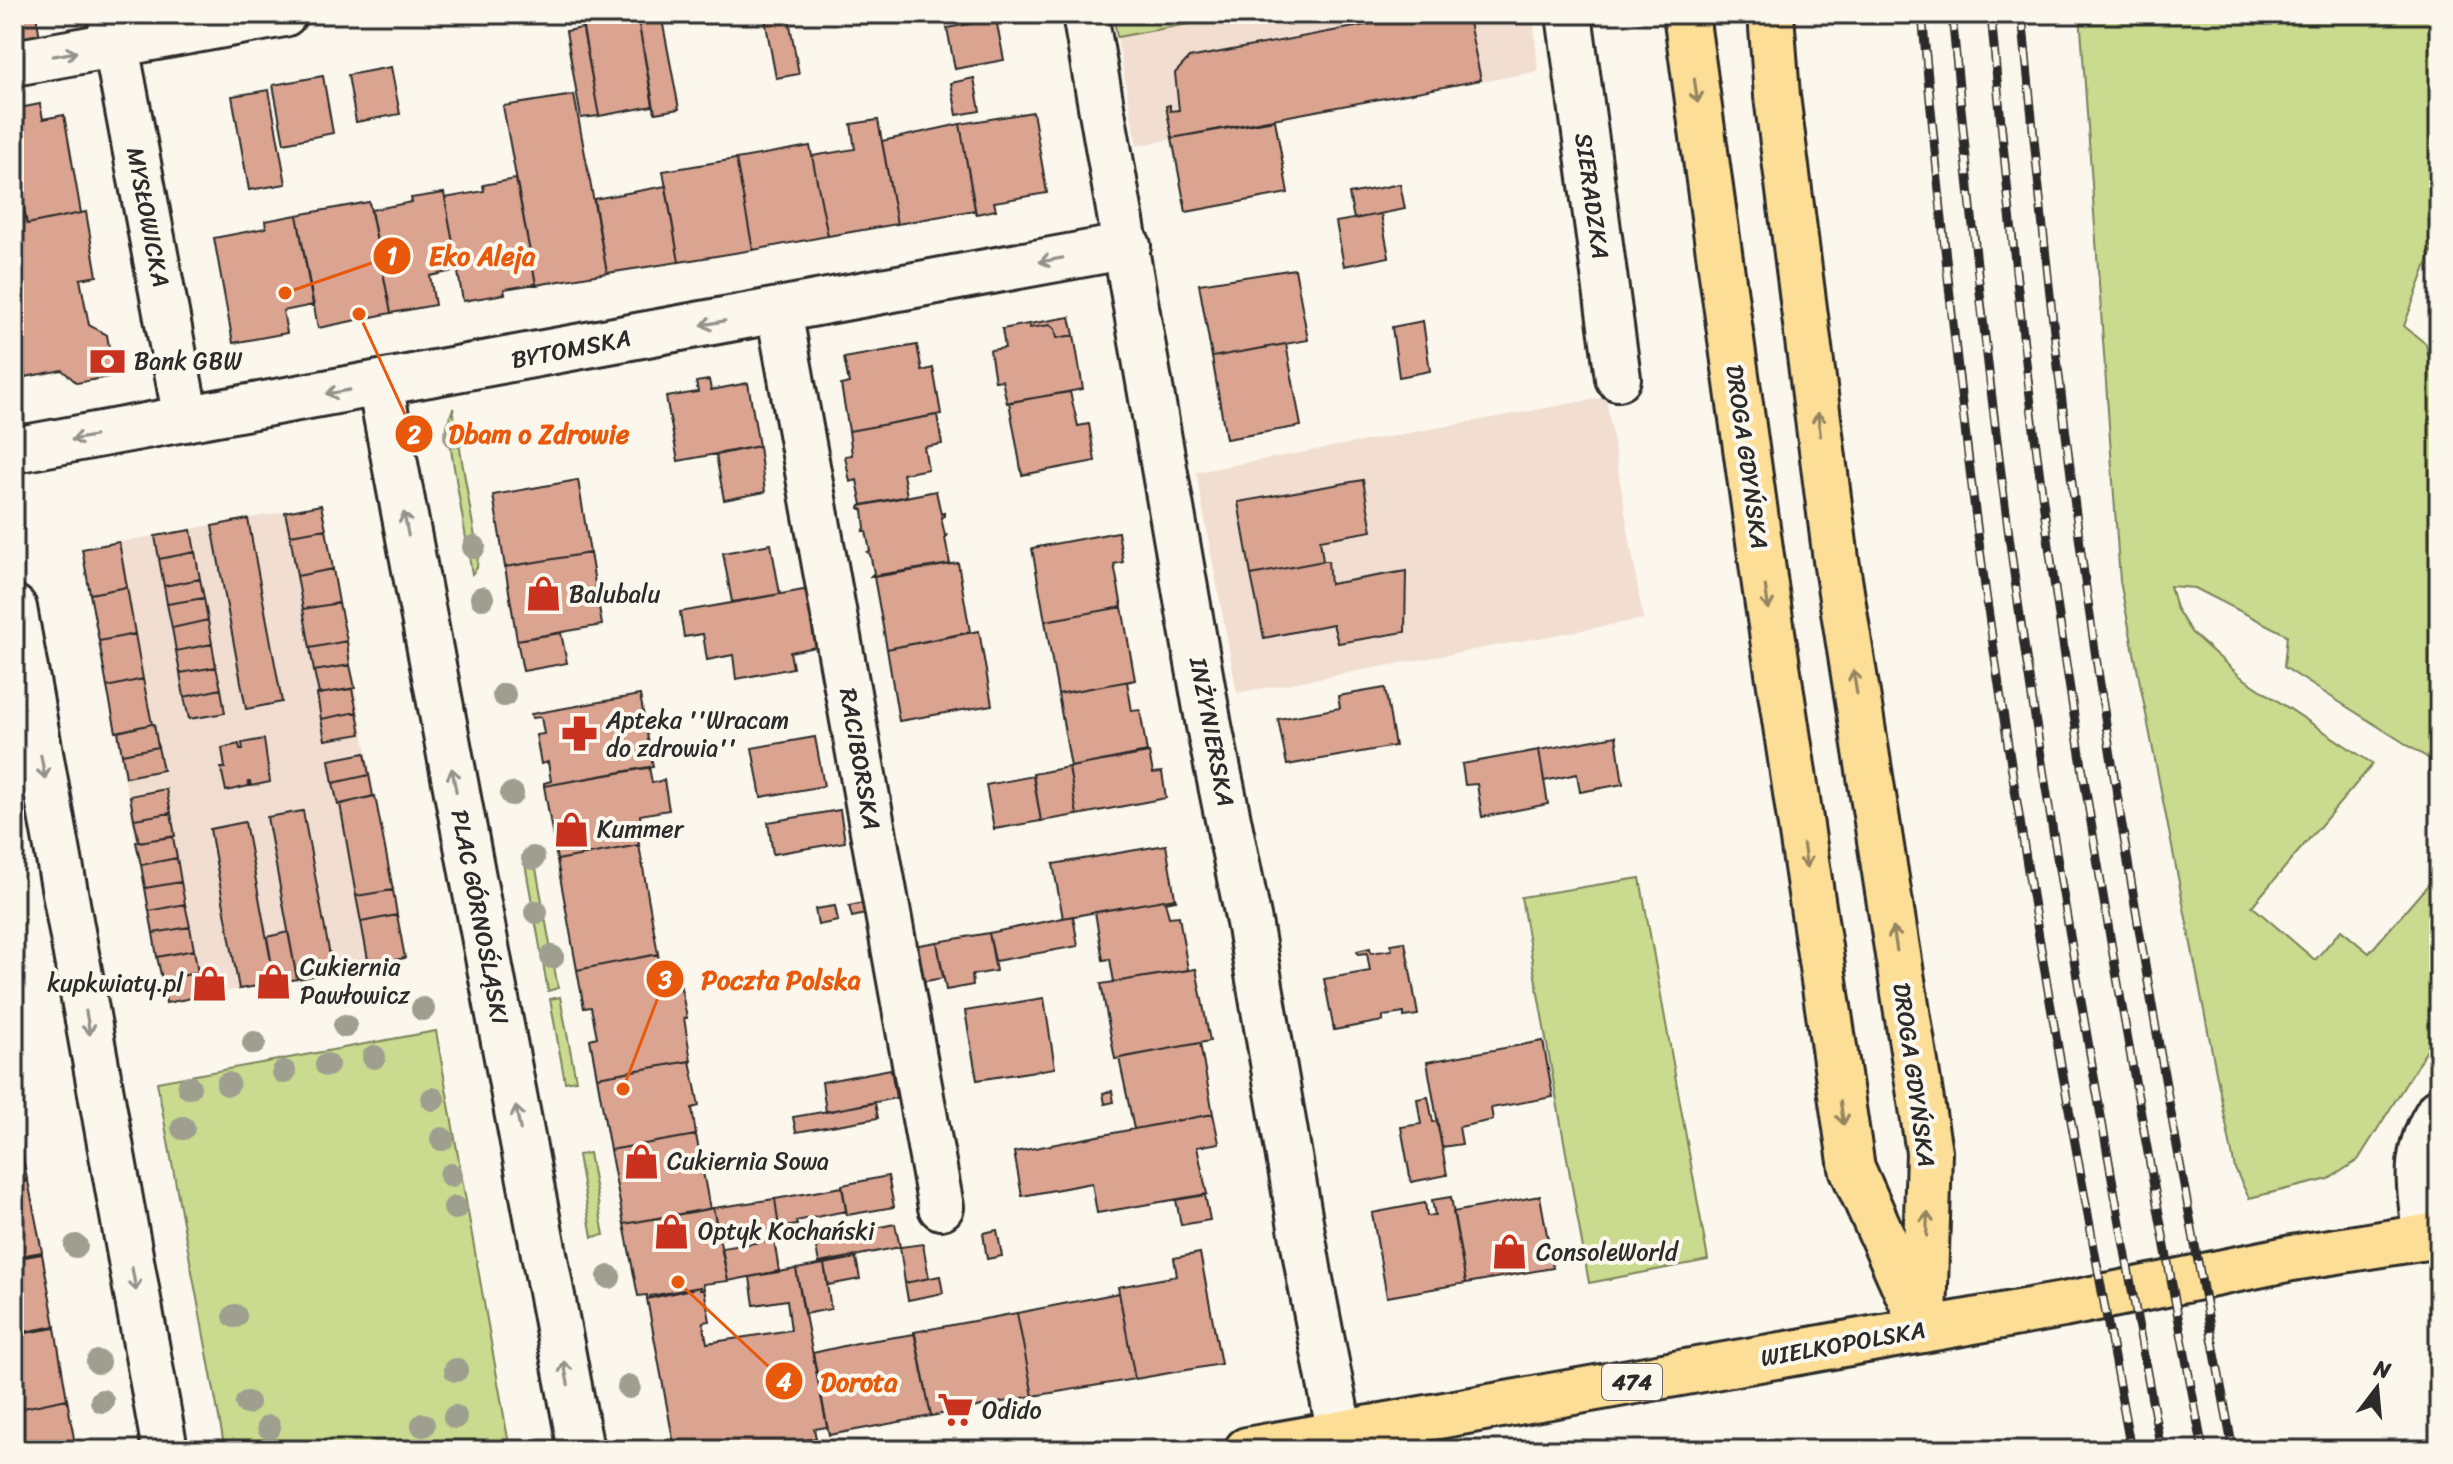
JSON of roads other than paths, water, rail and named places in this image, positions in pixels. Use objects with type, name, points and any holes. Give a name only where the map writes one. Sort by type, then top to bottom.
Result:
[{"type":"main road","name":"DROGA GDYŃSKA","points":[[1686,14],[1769,616],[1852,1168],[1924,1330]]},
{"type":"main road","name":"DROGA GDYŃSKA","points":[[1771,14],[1777,96],[1836,560],[1929,1152],[1924,1330]]},
{"type":"main road","name":"WIELKOPOLSKA","points":[[1247,1450],[1342,1442],[2292,1258],[2432,1236]]},
{"type":"street","points":[[14,63],[112,29],[284,14]]},
{"type":"street","name":"INŻYNIERSKA","points":[[1085,14],[1128,246],[1209,726],[1250,927],[1309,1274],[1342,1442]]},
{"type":"street","name":"SIERADZKA","points":[[1569,14],[1618,378]]},
{"type":"street","name":"MYSŁOWICKA","points":[[112,29],[186,419]]},
{"type":"street","name":"BYTOMSKA","points":[[14,450],[1128,246]]},
{"type":"street","name":"RACIBORSKA","points":[[779,311],[941,1207]]},
{"type":"street","name":"PLAC GÓRNOŚLĄSKI","points":[[380,384],[581,1450]]},
{"type":"street","points":[[14,608],[165,1450]]},
{"type":"street","points":[[2432,1236],[2419,1158],[2422,1141],[2439,1111]]},
{"type":"railway","points":[[1922,14],[1953,323],[1991,630],[2039,938],[2131,1450]]},
{"type":"railway","points":[[1952,14],[1983,319],[2036,727],[2105,1141],[2161,1450]]},
{"type":"railway","points":[[1991,14],[2021,319],[2060,623],[2127,1037],[2203,1450]]},
{"type":"railway","points":[[2022,14],[2061,391],[2105,721],[2175,1138],[2233,1450]]},
{"type":"place","name":"Eko Aleja","points":[[285,293]]},
{"type":"place","name":"Dbam o Zdrowie","points":[[359,314]]},
{"type":"place","name":"Bank GBW","points":[[108,361]]},
{"type":"place","name":"Balubalu","points":[[543,594]]},
{"type":"place","name":"Apteka ''Wracam do zdrowia''","points":[[580,734]]},
{"type":"place","name":"Kummer","points":[[571,829]]},
{"type":"place","name":"Cukiernia Pawłowicz","points":[[274,981]]},
{"type":"place","name":"kupkwiaty.pl","points":[[209,983]]},
{"type":"place","name":"Poczta Polska","points":[[623,1089]]},
{"type":"place","name":"Cukiernia Sowa","points":[[641,1161]]},
{"type":"place","name":"Optyk Kochański","points":[[672,1231]]},
{"type":"place","name":"ConsoleWorld","points":[[1510,1252]]},
{"type":"place","name":"Dorota","points":[[678,1282]]},
{"type":"place","name":"Odido","points":[[956,1410]]}]
